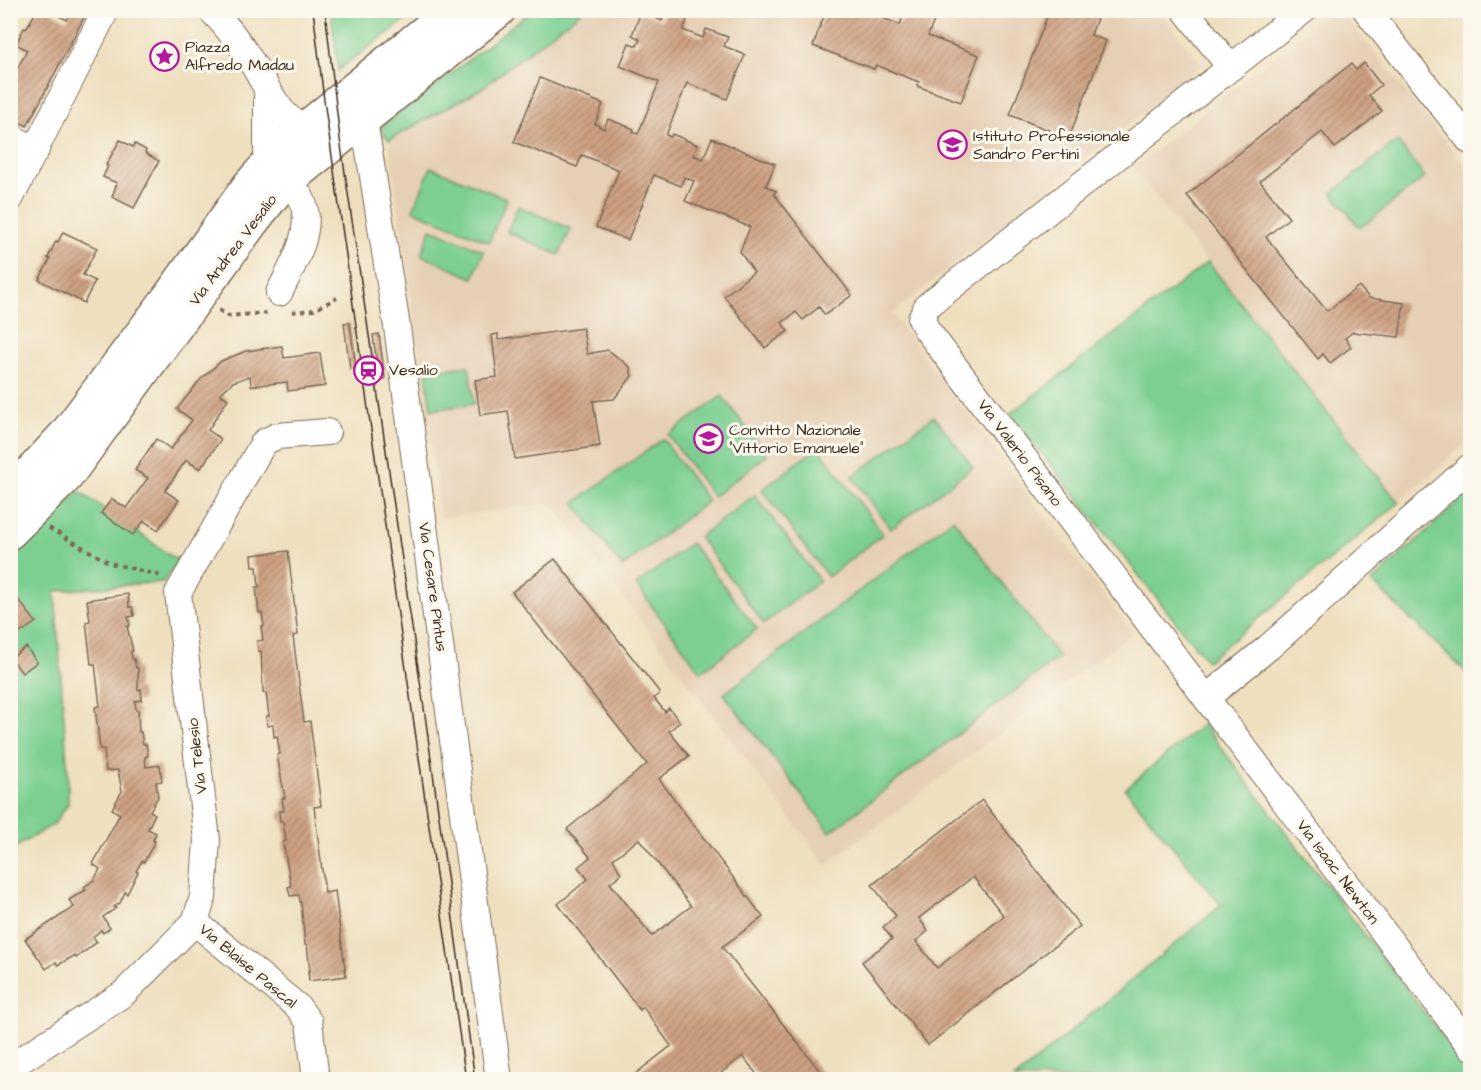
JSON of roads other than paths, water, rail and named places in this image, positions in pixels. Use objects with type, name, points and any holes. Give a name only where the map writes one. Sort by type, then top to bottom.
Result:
[{"type":"main road","name":"Via Andrea Vesalio","points":[[26,527],[66,477],[252,222],[278,173],[285,145],[452,10]]},
{"type":"main road","name":"Via Andrea Vesalio","points":[[10,495],[66,434],[170,296],[248,187],[278,173],[364,120],[499,10]]},
{"type":"street","points":[[10,199],[106,10]]},
{"type":"street","points":[[211,10],[223,22],[256,68],[267,91],[295,122],[309,126]]},
{"type":"street","points":[[1185,10],[1230,67]]},
{"type":"street","name":"Via Valerio Pisano","points":[[1206,698],[927,330],[921,319],[927,306],[1304,10]]},
{"type":"street","points":[[1366,10],[1470,141]]},
{"type":"street","points":[[267,91],[278,173],[302,200],[306,222],[299,253],[278,306]]},
{"type":"street","name":"Via Cesare Pintus","points":[[364,120],[397,327],[498,1067],[507,1080]]},
{"type":"street","points":[[10,137],[36,150]]},
{"type":"street","name":"Via Telesio","points":[[10,1067],[123,994],[195,922],[203,897],[207,840],[178,593],[264,442],[277,436],[327,432]]},
{"type":"street","points":[[1206,698],[1269,647],[1470,467]]},
{"type":"street","name":"Via Isaac Newton","points":[[1206,698],[1470,1046]]},
{"type":"street","name":"Via Blaise Pascal","points":[[195,922],[298,1007],[309,1022],[316,1080]]},
{"type":"tram line","points":[[313,10],[359,347],[466,1080]]},
{"type":"tram line","points":[[325,10],[340,139],[425,715],[475,1080]]},
{"type":"place","name":"Piazza Alfredo Madau","points":[[164,56]]},
{"type":"place","name":"Istituto Professionale Sandro Pertini","points":[[952,145]]},
{"type":"place","name":"Vesalio","points":[[368,370]]},
{"type":"place","name":"Convitto Nazionale \"Vittorio Emanuele\"","points":[[708,439]]}]
